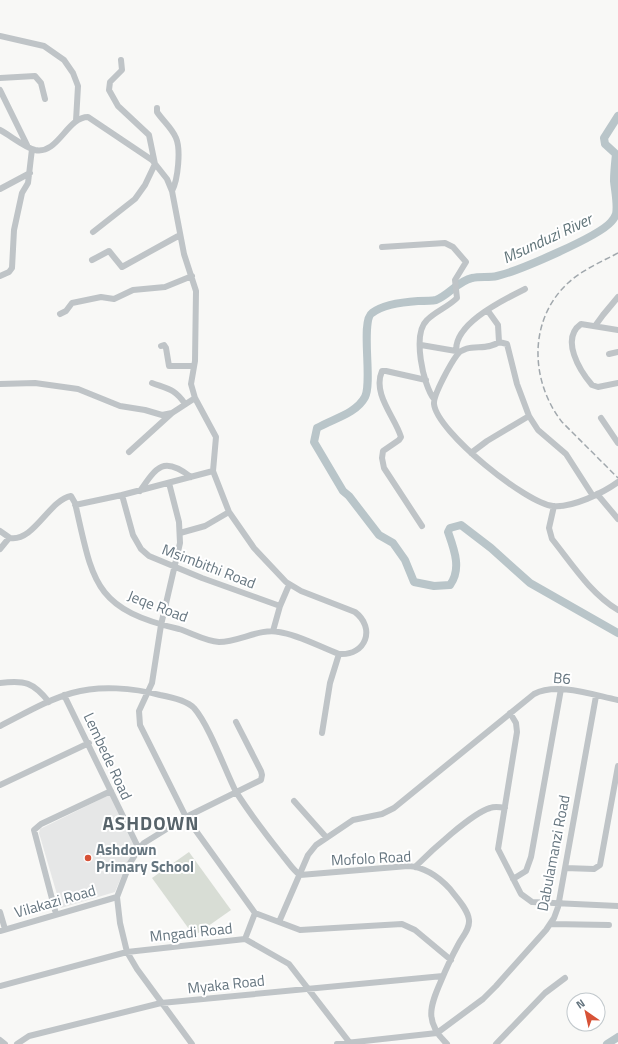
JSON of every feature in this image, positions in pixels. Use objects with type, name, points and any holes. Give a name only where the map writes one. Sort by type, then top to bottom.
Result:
[{"type":"street","points":[[0,36],[44,46],[64,60],[73,73],[78,86],[76,122]]},
{"type":"street","points":[[93,232],[135,199],[145,185],[155,164],[149,135],[118,106],[109,87],[110,82],[122,70],[121,60]]},
{"type":"street","points":[[0,78],[35,76],[41,83],[45,99]]},
{"type":"street","points":[[0,90],[30,148],[30,173],[14,230],[12,268],[9,272],[0,276]]},
{"type":"street","points":[[157,108],[156,112],[173,133],[178,143],[177,179],[172,191]]},
{"type":"street","points":[[0,130],[30,148],[40,150],[48,148],[76,122],[86,116],[93,118],[141,152],[155,164],[167,179],[172,191],[184,254],[192,276],[197,297],[194,366],[191,384],[195,398],[216,437],[213,471],[229,512],[256,551],[280,578],[289,585],[320,599],[346,608],[358,615],[365,627],[365,643],[353,652],[339,654],[286,634],[273,631],[280,606],[289,585]]},
{"type":"street","points":[[0,189],[30,173]]},
{"type":"street","points":[[10,185],[24,190]]},
{"type":"street","points":[[92,260],[109,251],[122,267],[180,235]]},
{"type":"street","points":[[382,247],[442,243],[449,245],[466,262],[455,280],[457,298],[426,321],[422,330],[421,363],[429,391],[434,399],[436,410],[440,419],[471,453],[536,500],[554,506],[563,506],[595,495],[618,482]]},
{"type":"street","points":[[60,314],[66,311],[72,303],[101,297],[114,299],[133,290],[167,286],[192,276]]},
{"type":"street","points":[[434,399],[456,353],[457,341],[463,330],[488,311],[525,288]]},
{"type":"street","points":[[595,326],[602,315],[618,297]]},
{"type":"street","points":[[488,311],[498,325],[499,342]]},
{"type":"street","points":[[618,330],[583,324],[576,329],[572,340],[574,355],[593,386],[618,383]]},
{"type":"street","points":[[421,345],[456,353],[468,348],[489,347],[499,342],[506,343],[509,348],[517,384],[529,416],[538,430],[566,454],[595,495],[618,519]]},
{"type":"street","points":[[161,346],[164,345],[166,348],[169,366],[194,366]]},
{"type":"street","points":[[609,354],[618,352]]},
{"type":"street","points":[[422,526],[383,465],[382,451],[399,440],[401,437],[387,411],[381,391],[380,379],[381,373],[386,370],[426,380]]},
{"type":"street","points":[[0,384],[35,383],[68,387],[84,390],[124,407],[145,410],[162,415],[172,413]]},
{"type":"street","points":[[152,383],[174,391],[186,404]]},
{"type":"street","points":[[129,452],[172,413],[195,398]]},
{"type":"street","points":[[471,453],[487,441],[529,416]]},
{"type":"street","points":[[601,418],[618,443]]},
{"type":"street","points":[[140,491],[154,470],[164,465],[177,467],[191,477]]},
{"type":"street","points":[[0,531],[9,538],[16,539],[26,534],[68,497],[72,497],[76,505],[140,491],[213,471]]},
{"type":"street","points":[[170,483],[180,533],[175,566],[161,625],[153,679],[140,706],[139,719],[186,817],[255,913],[300,930],[402,924],[415,930],[450,960],[431,1006],[431,1017],[437,1033],[447,1044]]},
{"type":"street","name":"Msimbithi Road","points":[[122,495],[130,527],[141,549],[154,559],[280,606]]},
{"type":"street","name":"Jeqe Road","points":[[76,505],[90,563],[102,590],[109,599],[123,609],[161,625],[218,642],[273,631]]},
{"type":"street","points":[[554,506],[548,528],[552,538],[594,592],[618,610]]},
{"type":"street","points":[[180,533],[205,526],[229,512]]},
{"type":"street","points":[[0,549],[9,538]]},
{"type":"street","points":[[322,733],[330,684],[339,654]]},
{"type":"street","points":[[0,683],[28,683],[37,688],[49,702]]},
{"type":"street","name":"B6","points":[[279,922],[311,850],[326,837],[353,820],[382,814],[394,808],[510,713],[540,691],[546,689],[561,689],[618,700]]},
{"type":"street","points":[[513,879],[526,871],[531,857],[561,689]]},
{"type":"street","points":[[0,726],[64,696],[94,690],[148,692],[179,700],[192,707],[202,721],[236,792],[272,842],[294,870],[300,875]]},
{"type":"street","name":"Lembede Road","points":[[64,696],[89,743],[139,849]]},
{"type":"street","name":"Dabulamanzi Road","points":[[337,1044],[437,1033],[483,999],[551,924],[557,912],[559,902],[596,696]]},
{"type":"street","points":[[510,713],[516,723],[517,732],[498,849],[521,894],[527,900],[532,902],[559,902],[618,906]]},
{"type":"street","points":[[192,1044],[161,1003],[127,952],[120,923],[117,897],[130,863],[139,849],[186,817],[258,782],[262,775],[236,722]]},
{"type":"street","points":[[0,786],[89,743]]},
{"type":"street","points":[[565,868],[594,869],[600,866],[618,766]]},
{"type":"street","points":[[56,914],[34,830],[41,824],[111,791]]},
{"type":"street","points":[[294,801],[326,837]]},
{"type":"street","points":[[415,867],[451,835],[481,812],[493,807],[505,808]]},
{"type":"street","name":"Mofolo Road","points":[[300,875],[415,867],[435,875],[445,884],[466,911],[469,919],[466,931],[450,960]]},
{"type":"street","name":"Vilakazi Road","points":[[3,930],[117,897]]},
{"type":"street","points":[[0,912],[3,930]]},
{"type":"street","name":"Mngadi Road","points":[[0,986],[127,952],[245,939],[255,913]]},
{"type":"street","points":[[551,924],[609,925]]},
{"type":"street","points":[[245,939],[289,964],[350,1043]]},
{"type":"street","name":"Myaka Road","points":[[17,1044],[29,1036],[161,1003],[206,1000],[308,988],[443,976]]},
{"type":"street","points":[[496,1044],[545,993],[565,978]]},
{"type":"street","points":[[0,1040],[5,1044]]},
{"type":"shaded area","name":"Ashdown Primary School","points":[[111,794],[137,848],[125,868],[115,892],[61,908],[39,833],[40,829]]},
{"type":"shaded area","points":[[189,852],[231,910],[194,936],[152,878]]},
{"type":"waterway","name":"Msunduzi River","points":[[618,116],[604,138],[605,144],[616,154],[614,181],[617,210],[612,221],[591,236],[522,268],[497,276],[475,277],[462,282],[441,298],[436,300],[412,301],[394,304],[382,307],[372,313],[367,327],[368,379],[365,397],[361,403],[350,412],[317,428],[314,442],[343,491],[349,496],[379,535],[393,543],[405,560],[414,582],[434,586],[450,585],[456,572],[456,559],[448,532],[450,528],[461,525],[491,548],[530,583],[618,633]]},
{"type":"waterway","name":"Msunduzi River","points":[[607,1044],[618,1037]]},
{"type":"railway","points":[[618,253],[579,274],[568,283],[555,298],[546,315],[540,332],[538,351],[539,370],[551,406],[562,422],[618,478]]},
{"type":"place","name":"Ashdown Primary School","points":[[88,858]]},
{"type":"district","name":"ASHDOWN","points":[[151,822]]}]
